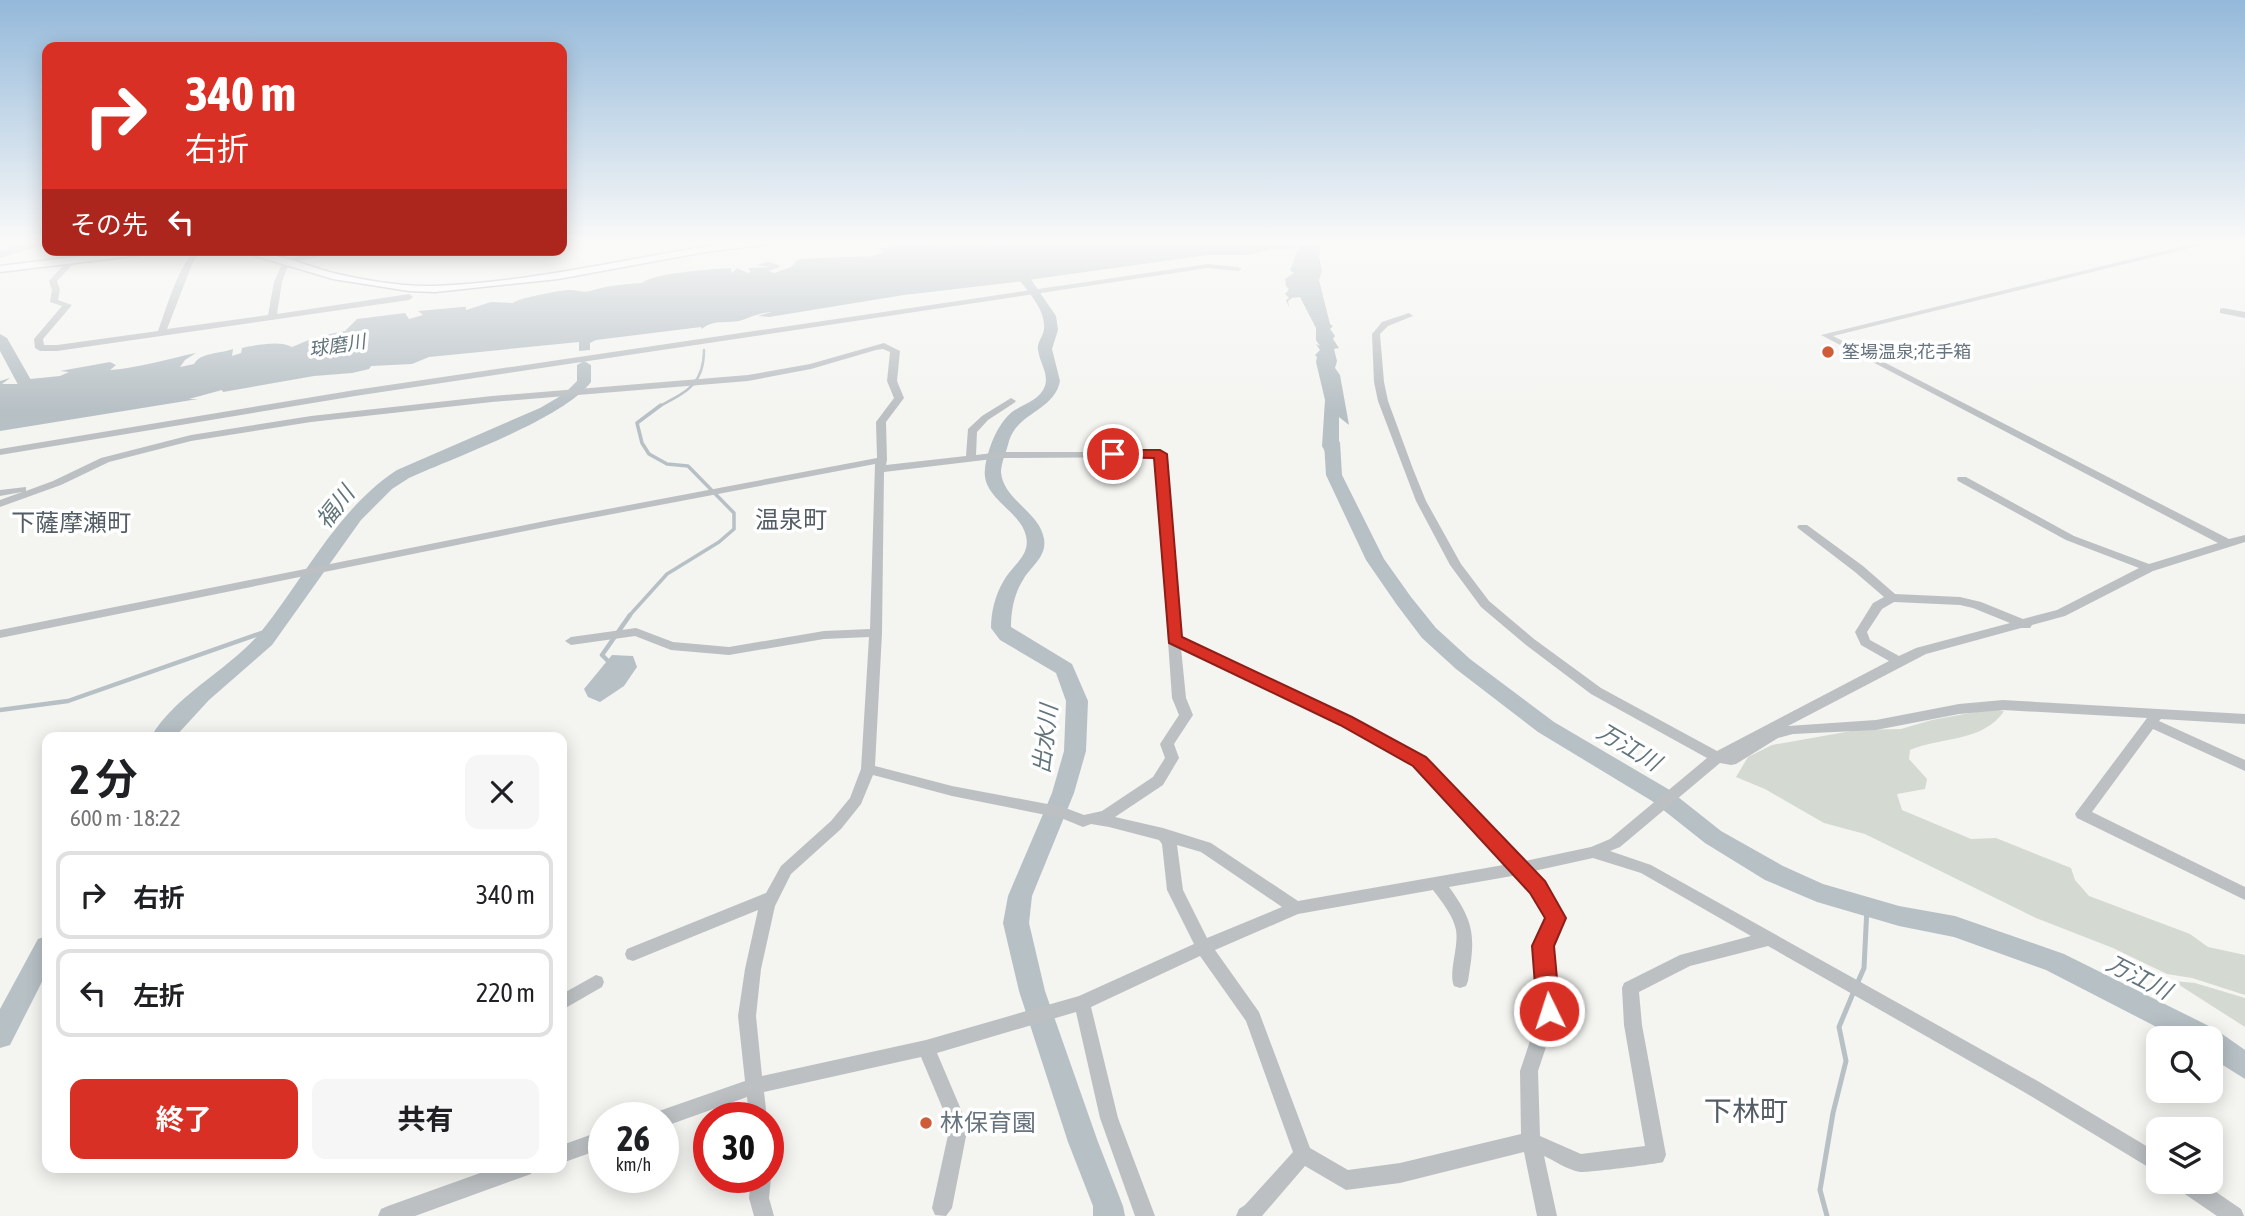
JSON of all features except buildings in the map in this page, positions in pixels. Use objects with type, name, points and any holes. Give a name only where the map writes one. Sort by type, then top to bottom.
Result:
[{"type":"street","points":[[55,298],[54,302],[68,305],[38,339],[40,348],[397,298]]},
{"type":"street","points":[[162,332],[175,298]]},
{"type":"street","points":[[272,316],[275,298]]},
{"type":"street","points":[[0,452],[225,414],[991,298]]},
{"type":"street","points":[[1979,298],[1825,335],[2229,544]]},
{"type":"street","points":[[2223,311],[2245,315]]},
{"type":"street","points":[[1409,316],[1385,324],[1376,334],[1383,401],[1421,501],[1456,565],[1485,604],[1556,663],[1595,691],[1714,759],[1731,760],[1773,735],[1793,729],[1899,722],[1959,709],[2003,705],[2154,718],[2245,719]]},
{"type":"street","points":[[0,504],[57,484],[105,460],[191,438],[311,419],[566,392],[748,377],[811,366],[884,346],[895,351],[892,381],[899,398],[881,422],[876,633],[868,769],[856,800],[836,825],[786,870],[771,898],[753,969],[747,1016],[756,1102]]},
{"type":"street","points":[[971,458],[972,431],[985,418],[1011,401]]},
{"type":"street","points":[[0,634],[555,522],[881,464],[1001,456],[1160,454],[1179,698],[1186,715],[1167,744],[1172,758],[1158,781],[1106,815],[1083,821]]},
{"type":"street","points":[[1962,478],[2070,538],[2149,568]]},
{"type":"street","points":[[0,493],[57,484]]},
{"type":"street","points":[[1803,527],[1892,598]]},
{"type":"street","points":[[679,1112],[755,1086],[926,1048],[1082,1003],[1296,908],[1522,868],[1593,852],[1615,843],[1714,759],[1899,661],[1922,651],[2026,625],[2061,613],[2149,568],[2245,538]]},
{"type":"street","points":[[1899,661],[1865,642],[1861,632],[1877,606],[1892,598],[1968,603],[2026,625]]},
{"type":"street","points":[[571,641],[636,632],[671,646],[729,651],[824,635],[876,633]]},
{"type":"street","points":[[1174,640],[1346,721],[1420,762],[1537,887],[1556,918],[1543,946],[1549,1011],[1529,1071],[1531,1141],[1547,1216]]},
{"type":"street","points":[[2154,718],[2245,766]]},
{"type":"street","points":[[2154,718],[2082,814],[2245,894]]},
{"type":"street","points":[[868,769],[952,791],[1063,813],[1083,821],[1109,821],[1206,847],[1296,908]]},
{"type":"street","points":[[1163,834],[1169,843],[1175,890],[1203,947],[1253,1017],[1303,1154],[1346,1180],[1400,1173],[1531,1141],[1581,1163],[1629,1156],[1656,1156],[1633,1025],[1630,988],[1686,960],[1768,939]]},
{"type":"street","points":[[1593,852],[1646,869],[2030,1086],[2146,1157]]},
{"type":"street","points":[[1437,883],[1461,916],[1466,936],[1460,981]]},
{"type":"street","points":[[633,954],[771,898]]},
{"type":"street","points":[[567,1000],[596,982]]},
{"type":"street","points":[[1082,1003],[1109,1118],[1145,1216]]},
{"type":"street","points":[[926,1048],[959,1126],[942,1208]]},
{"type":"street","points":[[567,1152],[588,1145]]},
{"type":"street","points":[[1246,1216],[1303,1154]]},
{"type":"street","points":[[388,1216],[507,1173]]},
{"type":"street","points":[[760,1193],[764,1216]]},
{"type":"street","points":[[2202,1194],[2234,1216]]},
{"type":"shaded area","points":[[1992,709],[2004,711],[1995,721],[1973,734],[1910,750],[1909,759],[1927,779],[1925,789],[1897,794],[1902,810],[1971,839],[1996,838],[2071,868],[2075,880],[2089,896],[2190,934],[2208,947],[2245,955],[2245,995],[2192,978],[2167,974],[2113,948],[2036,918],[1865,834],[1824,823],[1765,789],[1736,777],[1748,757],[1772,745],[1857,730],[1901,729],[1932,720]]},
{"type":"shaded area","points":[[2173,981],[2195,983],[2245,998],[2245,1027]]},
{"type":"water","name":"球磨川","points":[[528,298],[887,298],[769,317],[758,316],[772,312],[764,313],[740,321],[712,324],[702,329],[596,340],[590,343],[590,350],[579,351],[579,342],[429,357],[412,364],[371,366],[369,369],[352,373],[314,376],[223,392],[222,390],[189,399],[198,399],[0,431],[0,381],[10,378],[2,384],[19,384],[30,379],[60,376],[69,372],[60,371],[110,362],[116,365],[110,370],[121,369],[196,353],[180,367],[194,364],[206,355],[233,349],[232,356],[241,353],[242,348],[275,343],[292,347],[316,337],[318,340],[326,337],[325,335],[345,331],[357,319],[405,313],[409,319],[423,315],[418,311],[462,307],[466,307],[466,310],[491,302]]},
{"type":"water","points":[[1300,298],[1323,298],[1330,324],[1333,326],[1330,329],[1335,336],[1333,339],[1339,348],[1334,349],[1337,361],[1335,368],[1340,375],[1349,425],[1339,417],[1339,478],[1322,446],[1325,400],[1315,355],[1320,350],[1316,344],[1320,346],[1316,340],[1316,328]]},
{"type":"water","points":[[612,655],[633,656],[637,667],[624,686],[600,702],[588,697],[584,689]]},
{"type":"waterway","name":"出水川","points":[[1039,298],[1051,323],[1045,349],[1052,372],[1052,386],[1046,397],[1009,424],[1002,438],[993,474],[1002,493],[1031,526],[1036,546],[1031,559],[1015,577],[1009,589],[1001,628],[1007,635],[1065,669],[1077,701],[1075,751],[1063,793],[1020,896],[1016,923],[1032,991],[1083,1142],[1108,1206],[1109,1216]]},
{"type":"waterway","points":[[0,338],[31,394]]},
{"type":"waterway","points":[[659,406],[692,386],[701,372],[704,350]]},
{"type":"waterway","name":"福川","points":[[167,732],[202,695],[265,640],[355,516],[386,485],[403,474],[545,411],[569,397],[584,382],[584,365]]},
{"type":"waterway","points":[[629,616],[667,574],[719,542],[734,529],[734,513],[688,466],[667,464],[649,454],[642,443],[637,423],[659,406]]},
{"type":"waterway","name":"万江川","points":[[1332,442],[1334,475],[1375,560],[1404,601],[1429,633],[1463,664],[1546,727],[1660,795],[1713,837],[1774,873],[1817,892],[1899,916],[1955,927],[2055,962],[2181,1026]]},
{"type":"waterway","points":[[610,663],[602,655],[630,615]]},
{"type":"waterway","points":[[0,710],[68,701],[273,629]]},
{"type":"waterway","points":[[1857,984],[1864,968],[1867,907]]},
{"type":"waterway","name":"福川","points":[[0,1036],[42,956]]},
{"type":"waterway","points":[[1827,1216],[1820,1190],[1833,1113],[1846,1061],[1839,1027],[1854,991]]},
{"type":"waterway","name":"万江川","points":[[2223,1050],[2245,1066]]},
{"type":"place","name":"筌場温泉;花手箱","points":[[1828,352]]},
{"type":"place","name":"林保育園","points":[[926,1123]]},
{"type":"district","name":"温泉町","points":[[791,520]]},
{"type":"district","name":"下薩摩瀬町","points":[[71,523]]},
{"type":"district","name":"下林町","points":[[1746,1111]]},
{"type":"route","points":[[1113,454],[1160,454],[1174,640],[1346,721],[1420,762],[1537,887],[1556,918],[1543,946],[1549,1011]]}]
